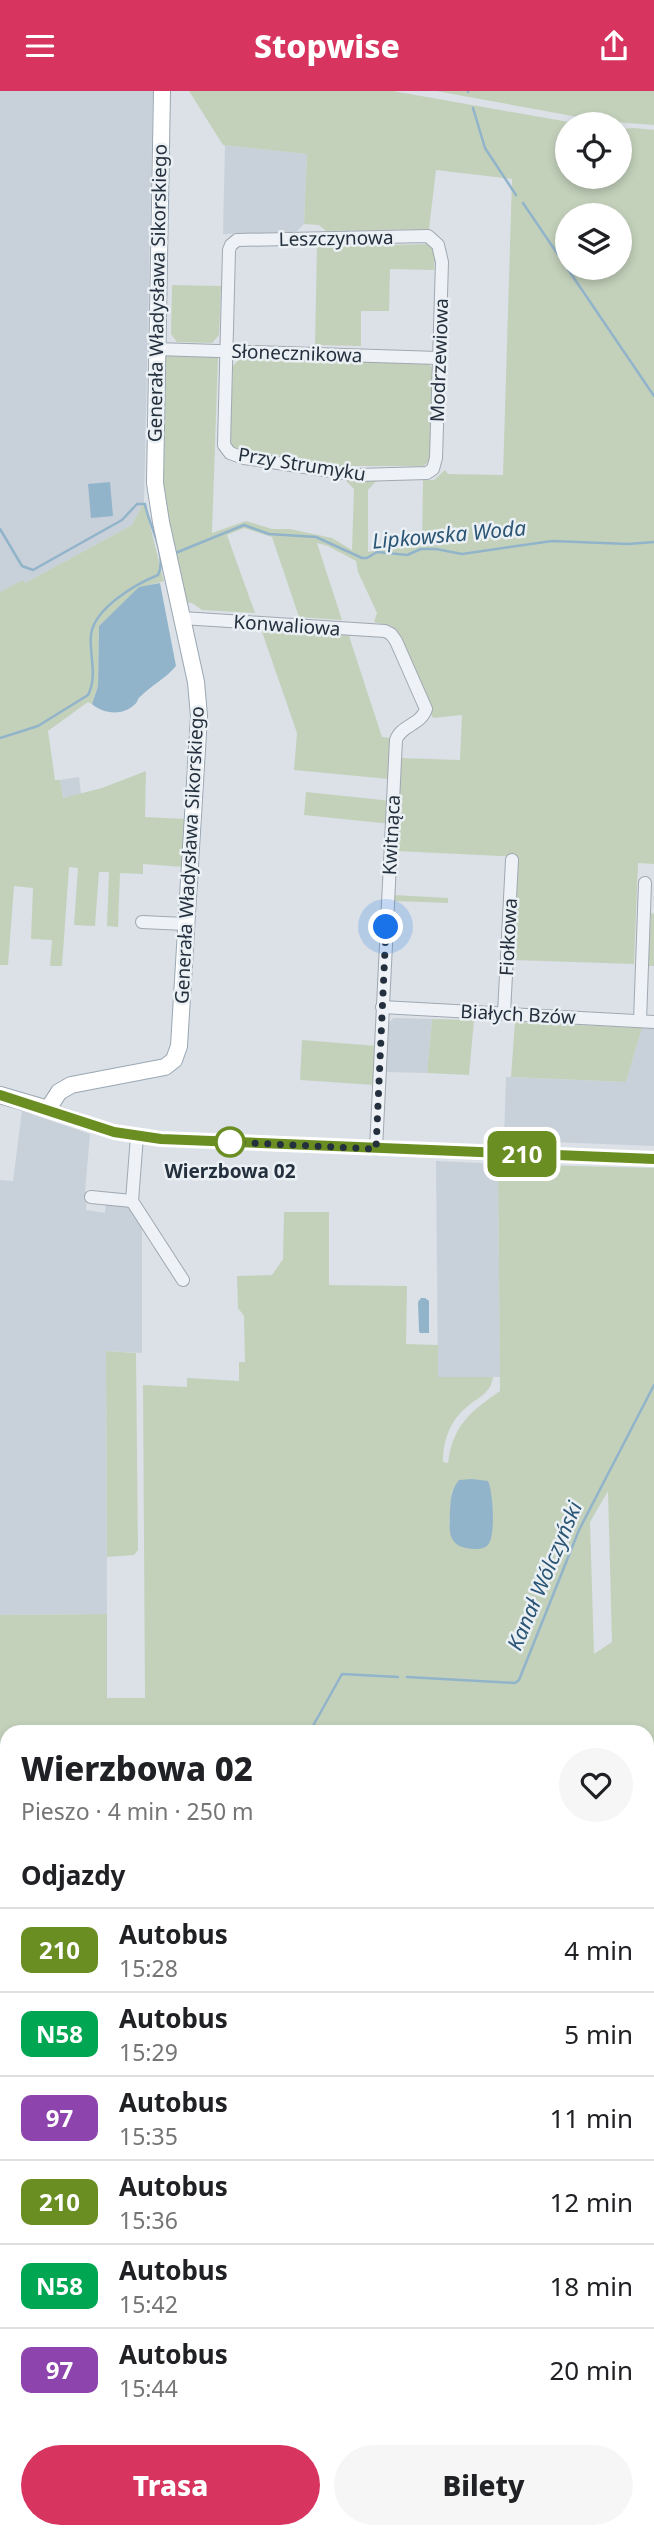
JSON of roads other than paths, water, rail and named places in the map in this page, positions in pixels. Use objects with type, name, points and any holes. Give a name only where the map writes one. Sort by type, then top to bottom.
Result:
[{"type":"main road","name":"Generała Władysława Sikorskiego","points":[[48,1109],[58,1092],[70,1085],[160,1068],[174,1060],[178,1046],[199,716],[196,682],[155,483],[162,91]]},
{"type":"main road","points":[[0,1095],[48,1109]]},
{"type":"street","name":"Leszczynowa","points":[[226,351],[231,245],[237,240],[428,236],[438,245]]},
{"type":"street","name":"Modrzewiowa","points":[[427,473],[433,469],[436,458],[442,262],[438,245]]},
{"type":"street","name":"Słonecznikowa","points":[[156,349],[438,358]]},
{"type":"street","name":"Przy Strumyku","points":[[226,351],[224,445],[230,453],[244,458],[358,475],[427,473]]},
{"type":"street","name":"Konwaliowa","points":[[182,618],[391,634],[426,709],[418,721],[400,732]]},
{"type":"street","name":"Kwitnąca","points":[[376,1149],[396,740],[400,732]]},
{"type":"street","name":"Fiołkowa","points":[[504,1013],[512,860]]},
{"type":"street","points":[[640,1021],[645,883]]},
{"type":"street","points":[[142,922],[185,924]]},
{"type":"street","name":"Białych Bzów","points":[[382,1007],[654,1022]]},
{"type":"street","points":[[48,1109],[114,1132],[188,1141],[654,1159]]},
{"type":"street","points":[[137,1136],[132,1201],[183,1280]]},
{"type":"street","points":[[92,1197],[132,1201]]},
{"type":"water","points":[[110,482],[113,516],[91,518],[88,484]]},
{"type":"water","points":[[160,583],[176,666],[139,697],[136,704],[129,709],[119,712],[102,710],[92,704],[98,686],[99,626],[139,587]]},
{"type":"water","points":[[421,1298],[429,1301],[429,1333],[419,1331],[418,1302]]},
{"type":"water","points":[[459,1480],[488,1481],[492,1503],[491,1540],[488,1545],[479,1549],[458,1545],[451,1537],[450,1531],[454,1487]]},
{"type":"waterway","points":[[473,108],[485,148],[516,195]]},
{"type":"waterway","points":[[523,203],[654,396]]},
{"type":"waterway","name":"Lipkowska Woda","points":[[0,529],[22,566],[33,570],[122,520],[137,504],[145,504],[161,558],[158,575],[117,598],[94,625],[91,635],[92,680],[88,695],[38,726],[0,738]]},
{"type":"waterway","name":"Lipkowska Woda","points":[[173,554],[244,525],[269,534],[316,537],[362,558],[377,552],[407,555],[421,549],[462,554],[552,541],[628,544],[654,542]]},
{"type":"waterway","name":"Kanał Wólczyński","points":[[407,1677],[515,1683],[519,1680],[579,1530],[654,1385]]},
{"type":"waterway","name":"Kanał Wólczyński","points":[[313,1725],[342,1674],[398,1677]]},
{"type":"place","name":"Wierzbowa 02","points":[[230,1142]]}]
